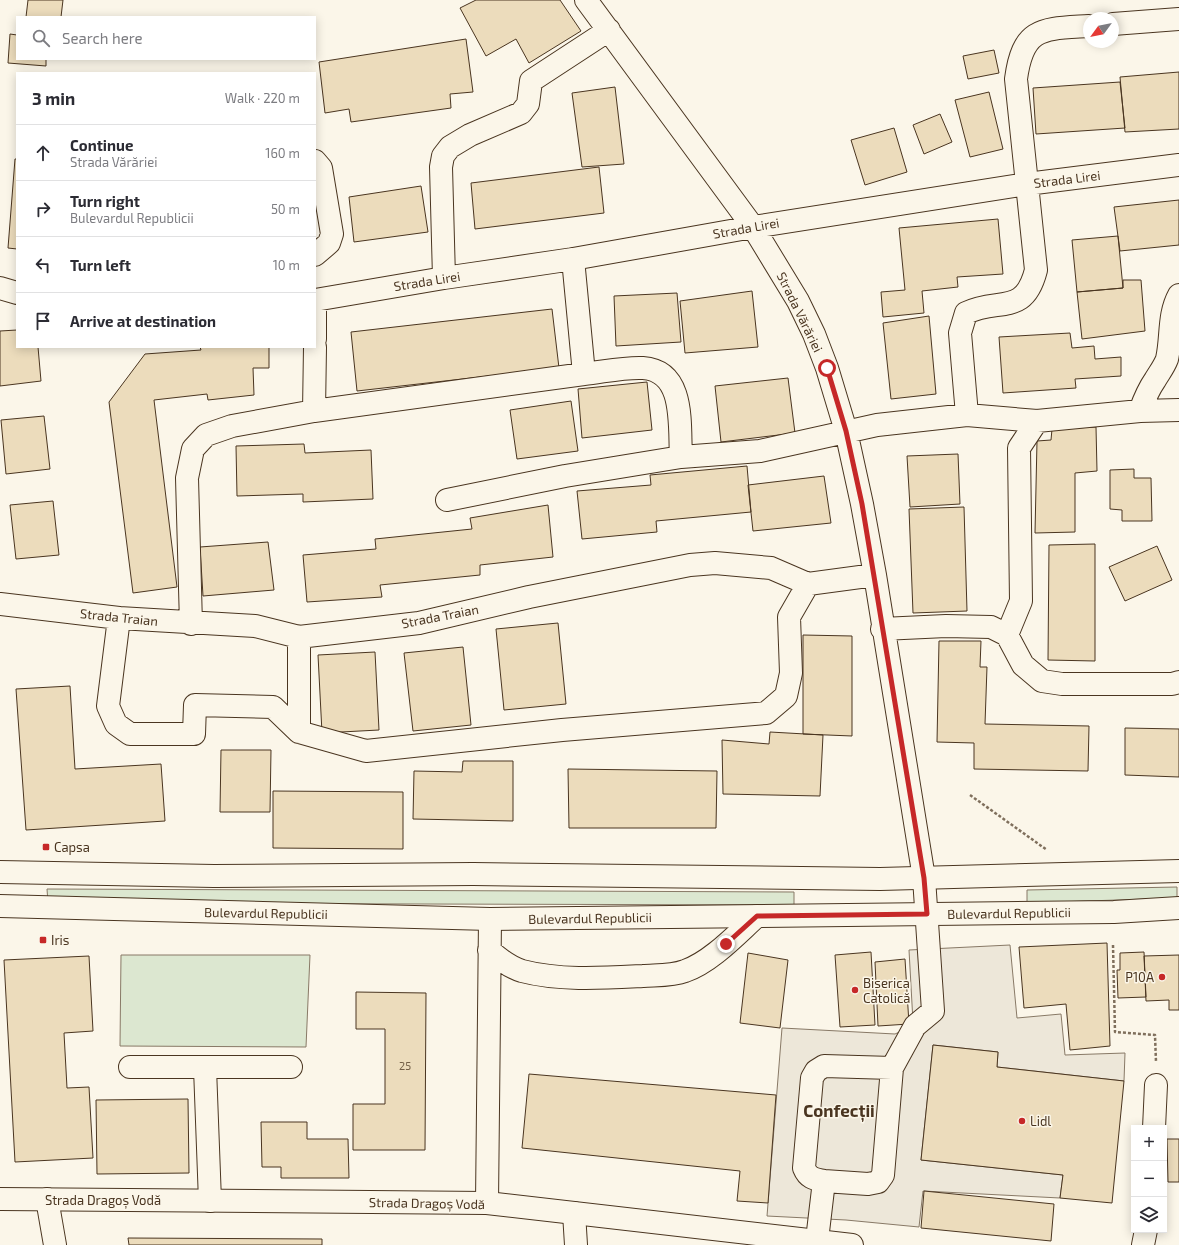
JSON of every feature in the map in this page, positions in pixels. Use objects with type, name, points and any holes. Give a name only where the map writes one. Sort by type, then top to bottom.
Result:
[{"type":"main road","name":"Strada Vărăriei","points":[[586,0],[753,227],[791,289],[814,334],[827,368],[846,431],[862,504],[874,575],[924,878],[927,914],[933,1011],[915,1026],[892,1068]]},
{"type":"main road","points":[[1119,24],[1179,19]]},
{"type":"main road","points":[[968,415],[960,333],[966,313],[979,307],[1008,304],[1022,298],[1032,286],[1036,270],[1016,79],[1018,62],[1024,46],[1037,33],[1052,29],[1083,26]]},
{"type":"main road","points":[[444,278],[441,167],[443,156],[450,147],[470,135],[521,113],[528,104],[531,80],[609,30]]},
{"type":"main road","points":[[316,162],[321,168],[332,234],[329,243],[316,254]]},
{"type":"main road","name":"Strada Lirei","points":[[316,300],[444,278],[573,259],[753,227],[1027,184],[1179,165]]},
{"type":"main road","points":[[573,259],[584,374]]},
{"type":"main road","points":[[0,288],[16,293]]},
{"type":"main road","points":[[1140,411],[1145,396],[1167,358],[1171,321],[1175,302],[1179,295]]},
{"type":"main road","points":[[314,411],[315,348]]},
{"type":"main road","points":[[191,624],[187,478],[193,450],[206,434],[232,426],[314,411],[584,374],[643,368],[662,374],[674,388],[678,405],[681,457]]},
{"type":"main road","points":[[447,500],[565,476],[681,457],[760,451],[877,425],[968,415],[1037,421],[1140,411],[1179,410]]},
{"type":"main road","points":[[1007,635],[1021,601],[1019,448],[1037,421]]},
{"type":"main road","name":"Strada Traian","points":[[0,604],[119,618],[191,624],[255,626],[299,637],[419,623],[529,597],[690,565],[715,563],[771,568],[808,584]]},
{"type":"main road","points":[[119,618],[108,706],[116,724],[130,734],[194,734],[195,705],[273,707],[299,732],[366,751],[562,730],[766,713],[786,696],[790,673],[789,617],[808,584],[874,575]]},
{"type":"main road","points":[[882,629],[946,626],[991,626],[1007,635],[1023,665],[1042,680],[1062,684],[1115,685],[1172,684],[1179,682]]},
{"type":"main road","points":[[299,637],[299,732]]},
{"type":"main road","points":[[0,872],[214,876],[473,874],[924,878],[1179,871]]},
{"type":"main road","name":"Bulevardul Republicii","points":[[0,906],[490,919],[1114,912],[1179,908]]},
{"type":"main road","points":[[489,950],[502,961],[522,970],[559,976],[615,977],[662,975],[685,971],[702,962],[757,916]]},
{"type":"main road","points":[[487,1203],[490,919]]},
{"type":"main road","points":[[824,1066],[892,1068],[883,1175],[878,1182],[868,1184],[824,1181],[812,1179],[807,1175],[804,1168],[812,1078],[816,1071],[824,1066]]},
{"type":"main road","points":[[130,1068],[291,1067]]},
{"type":"main road","points":[[206,1068],[210,1201]]},
{"type":"main road","points":[[1154,1125],[1156,1085]]},
{"type":"main road","points":[[818,1240],[824,1181]]},
{"type":"main road","name":"Strada Dragoș Vodă","points":[[0,1198],[487,1203],[852,1245]]},
{"type":"main road","points":[[47,1199],[55,1245]]},
{"type":"main road","points":[[574,1213],[576,1245]]},
{"type":"main road","points":[[1143,1245],[1145,1233]]},
{"type":"path","points":[[970,795],[1049,852],[1055,875]]},
{"type":"path","points":[[1113,945],[1115,1032],[1155,1035],[1156,1085]]},
{"type":"green space","points":[[1177,887],[1177,898],[1027,903],[1027,890]]},
{"type":"green space","points":[[47,889],[794,892],[794,905],[48,903]]},
{"type":"green space","points":[[121,955],[310,955],[306,1047],[120,1046]]},
{"type":"shaded area","points":[[1010,945],[1017,1018],[1061,1014],[1065,1055],[1125,1053],[1124,1081],[997,1067],[998,1052],[933,1045],[921,1160],[1063,1175],[1060,1198],[923,1191],[919,1227],[846,1220],[767,1216],[782,1028],[895,1034],[906,1029],[913,1022],[909,950]]},
{"type":"building","points":[[28,0],[63,0],[61,16],[26,16]]},
{"type":"building","points":[[476,0],[560,0],[581,31],[529,63],[516,39],[486,56],[460,8]]},
{"type":"building","points":[[10,34],[16,35],[16,60],[46,60],[46,66],[8,63]]},
{"type":"building","points":[[466,39],[473,92],[450,94],[451,108],[351,122],[349,109],[325,113],[319,62]]},
{"type":"building","points":[[994,50],[999,73],[968,79],[963,56]]},
{"type":"building","points":[[1179,72],[1179,129],[1125,132],[1120,77]]},
{"type":"building","points":[[1120,82],[1125,128],[1036,134],[1033,88]]},
{"type":"building","points":[[615,87],[624,164],[582,167],[572,93]]},
{"type":"building","points":[[989,92],[1003,149],[970,157],[955,100]]},
{"type":"building","points":[[940,114],[952,142],[924,154],[913,125]]},
{"type":"building","points":[[894,128],[907,172],[865,185],[851,140]]},
{"type":"building","points":[[15,159],[16,159],[16,249],[8,248]]},
{"type":"building","points":[[599,167],[604,213],[475,229],[471,183]]},
{"type":"building","points":[[421,186],[428,232],[354,242],[349,197]]},
{"type":"building","points":[[1179,200],[1179,245],[1120,251],[1114,207]]},
{"type":"building","points":[[998,219],[1003,274],[957,277],[958,287],[922,291],[924,313],[883,317],[881,292],[905,290],[899,228]]},
{"type":"building","points":[[1118,236],[1123,288],[1077,292],[1072,240]]},
{"type":"building","points":[[1123,280],[1141,280],[1145,331],[1082,339],[1077,292],[1123,288]]},
{"type":"building","points":[[752,291],[758,347],[685,353],[680,301]]},
{"type":"building","points":[[677,293],[681,342],[616,346],[614,296]]},
{"type":"building","points":[[552,309],[559,368],[357,391],[351,332]]},
{"type":"building","points":[[929,316],[936,394],[891,399],[883,323]]},
{"type":"building","points":[[16,330],[16,348],[38,348],[41,381],[0,386],[0,331]]},
{"type":"building","points":[[1070,333],[1072,348],[1094,346],[1095,359],[1121,357],[1121,376],[1075,379],[1076,388],[1003,393],[999,337]]},
{"type":"building","points":[[200,348],[269,348],[269,368],[253,368],[254,395],[208,400],[207,394],[154,400],[177,587],[133,593],[109,402],[145,354],[201,350]]},
{"type":"building","points":[[788,378],[795,433],[721,442],[715,386]]},
{"type":"building","points":[[647,382],[652,430],[582,438],[578,389]]},
{"type":"building","points":[[571,401],[578,451],[517,459],[510,410]]},
{"type":"building","points":[[44,416],[50,469],[6,474],[1,420]]},
{"type":"building","points":[[1096,427],[1097,471],[1075,473],[1075,532],[1035,533],[1037,441],[1051,440],[1052,429]]},
{"type":"building","points":[[304,444],[305,453],[371,450],[373,499],[303,502],[303,494],[237,496],[236,446]]},
{"type":"building","points":[[958,454],[960,504],[910,507],[907,456]]},
{"type":"building","points":[[747,466],[751,512],[656,521],[657,532],[582,539],[577,491],[651,485],[650,475]]},
{"type":"building","points":[[1134,469],[1134,478],[1151,478],[1152,521],[1122,521],[1122,510],[1110,509],[1110,470]]},
{"type":"building","points":[[824,476],[831,523],[753,531],[748,485]]},
{"type":"building","points":[[53,501],[59,555],[16,559],[10,505]]},
{"type":"building","points":[[548,505],[553,557],[480,565],[480,575],[380,585],[382,597],[307,602],[303,555],[376,549],[375,539],[472,529],[470,518]]},
{"type":"building","points":[[964,507],[967,611],[913,613],[909,509]]},
{"type":"building","points":[[268,542],[274,590],[203,596],[200,547]]},
{"type":"building","points":[[1095,544],[1095,661],[1048,660],[1049,545]]},
{"type":"building","points":[[1157,546],[1172,580],[1125,601],[1109,567]]},
{"type":"building","points":[[558,623],[566,704],[504,710],[496,629]]},
{"type":"building","points":[[803,635],[852,636],[852,736],[803,734]]},
{"type":"building","points":[[939,641],[981,641],[980,667],[987,667],[985,724],[1089,726],[1088,771],[974,769],[974,743],[937,742]]},
{"type":"building","points":[[463,647],[471,725],[413,731],[404,653]]},
{"type":"building","points":[[375,652],[379,730],[322,733],[318,655]]},
{"type":"building","points":[[70,686],[75,769],[161,764],[165,821],[26,830],[16,689]]},
{"type":"building","points":[[1125,728],[1179,729],[1179,777],[1125,775]]},
{"type":"building","points":[[770,732],[823,735],[820,796],[723,794],[722,740],[769,744]]},
{"type":"building","points":[[221,750],[271,750],[270,812],[220,812]]},
{"type":"building","points":[[463,761],[513,761],[513,821],[413,819],[414,771],[462,772]]},
{"type":"building","points":[[568,769],[717,771],[716,828],[569,828]]},
{"type":"building","points":[[273,791],[403,792],[403,849],[273,848]]},
{"type":"building","points":[[1107,943],[1110,1046],[1070,1050],[1066,1004],[1024,1008],[1019,947]]},
{"type":"building","name":"Biserica Catolică","points":[[871,952],[875,1025],[840,1027],[835,955]]},
{"type":"building","points":[[1144,952],[1146,997],[1118,998],[1117,970],[1120,970],[1120,953]]},
{"type":"building","points":[[748,953],[788,960],[780,1028],[740,1023]]},
{"type":"building","name":"P10A","points":[[1179,955],[1179,1010],[1169,1010],[1169,1000],[1146,1001],[1144,956]]},
{"type":"building","points":[[89,956],[93,1031],[64,1033],[67,1088],[89,1087],[93,1158],[15,1162],[4,960]]},
{"type":"building","points":[[905,959],[909,1024],[878,1026],[875,962]]},
{"type":"building","points":[[356,992],[426,993],[425,1150],[353,1150],[353,1104],[385,1104],[385,1029],[356,1029]]},
{"type":"building","name":"Lidl","points":[[933,1045],[998,1052],[997,1067],[1124,1081],[1112,1203],[1060,1198],[1063,1175],[921,1160]]},
{"type":"building","points":[[529,1074],[776,1095],[768,1203],[737,1201],[740,1171],[522,1148]]},
{"type":"building","points":[[188,1099],[189,1173],[97,1174],[96,1100]]},
{"type":"building","points":[[261,1122],[307,1122],[307,1139],[348,1139],[349,1178],[281,1178],[281,1167],[262,1167]]},
{"type":"building","points":[[1167,1139],[1179,1139],[1179,1182],[1168,1182]]},
{"type":"building","points":[[924,1191],[1054,1204],[1051,1241],[921,1228]]},
{"type":"building","points":[[128,1238],[322,1239],[322,1245],[129,1245]]},
{"type":"place","name":"Capsa","points":[[46,847]]},
{"type":"place","name":"Iris","points":[[43,940]]},
{"type":"place","name":"P10A","points":[[1162,977]]},
{"type":"place","name":"Biserica Catolică","points":[[855,990]]},
{"type":"place","name":"Lidl","points":[[1022,1121]]},
{"type":"district","name":"Confecții","points":[[839,1111]]},
{"type":"route","points":[[726,944],[757,916],[927,914],[924,878],[862,504],[846,431],[827,368]]}]
